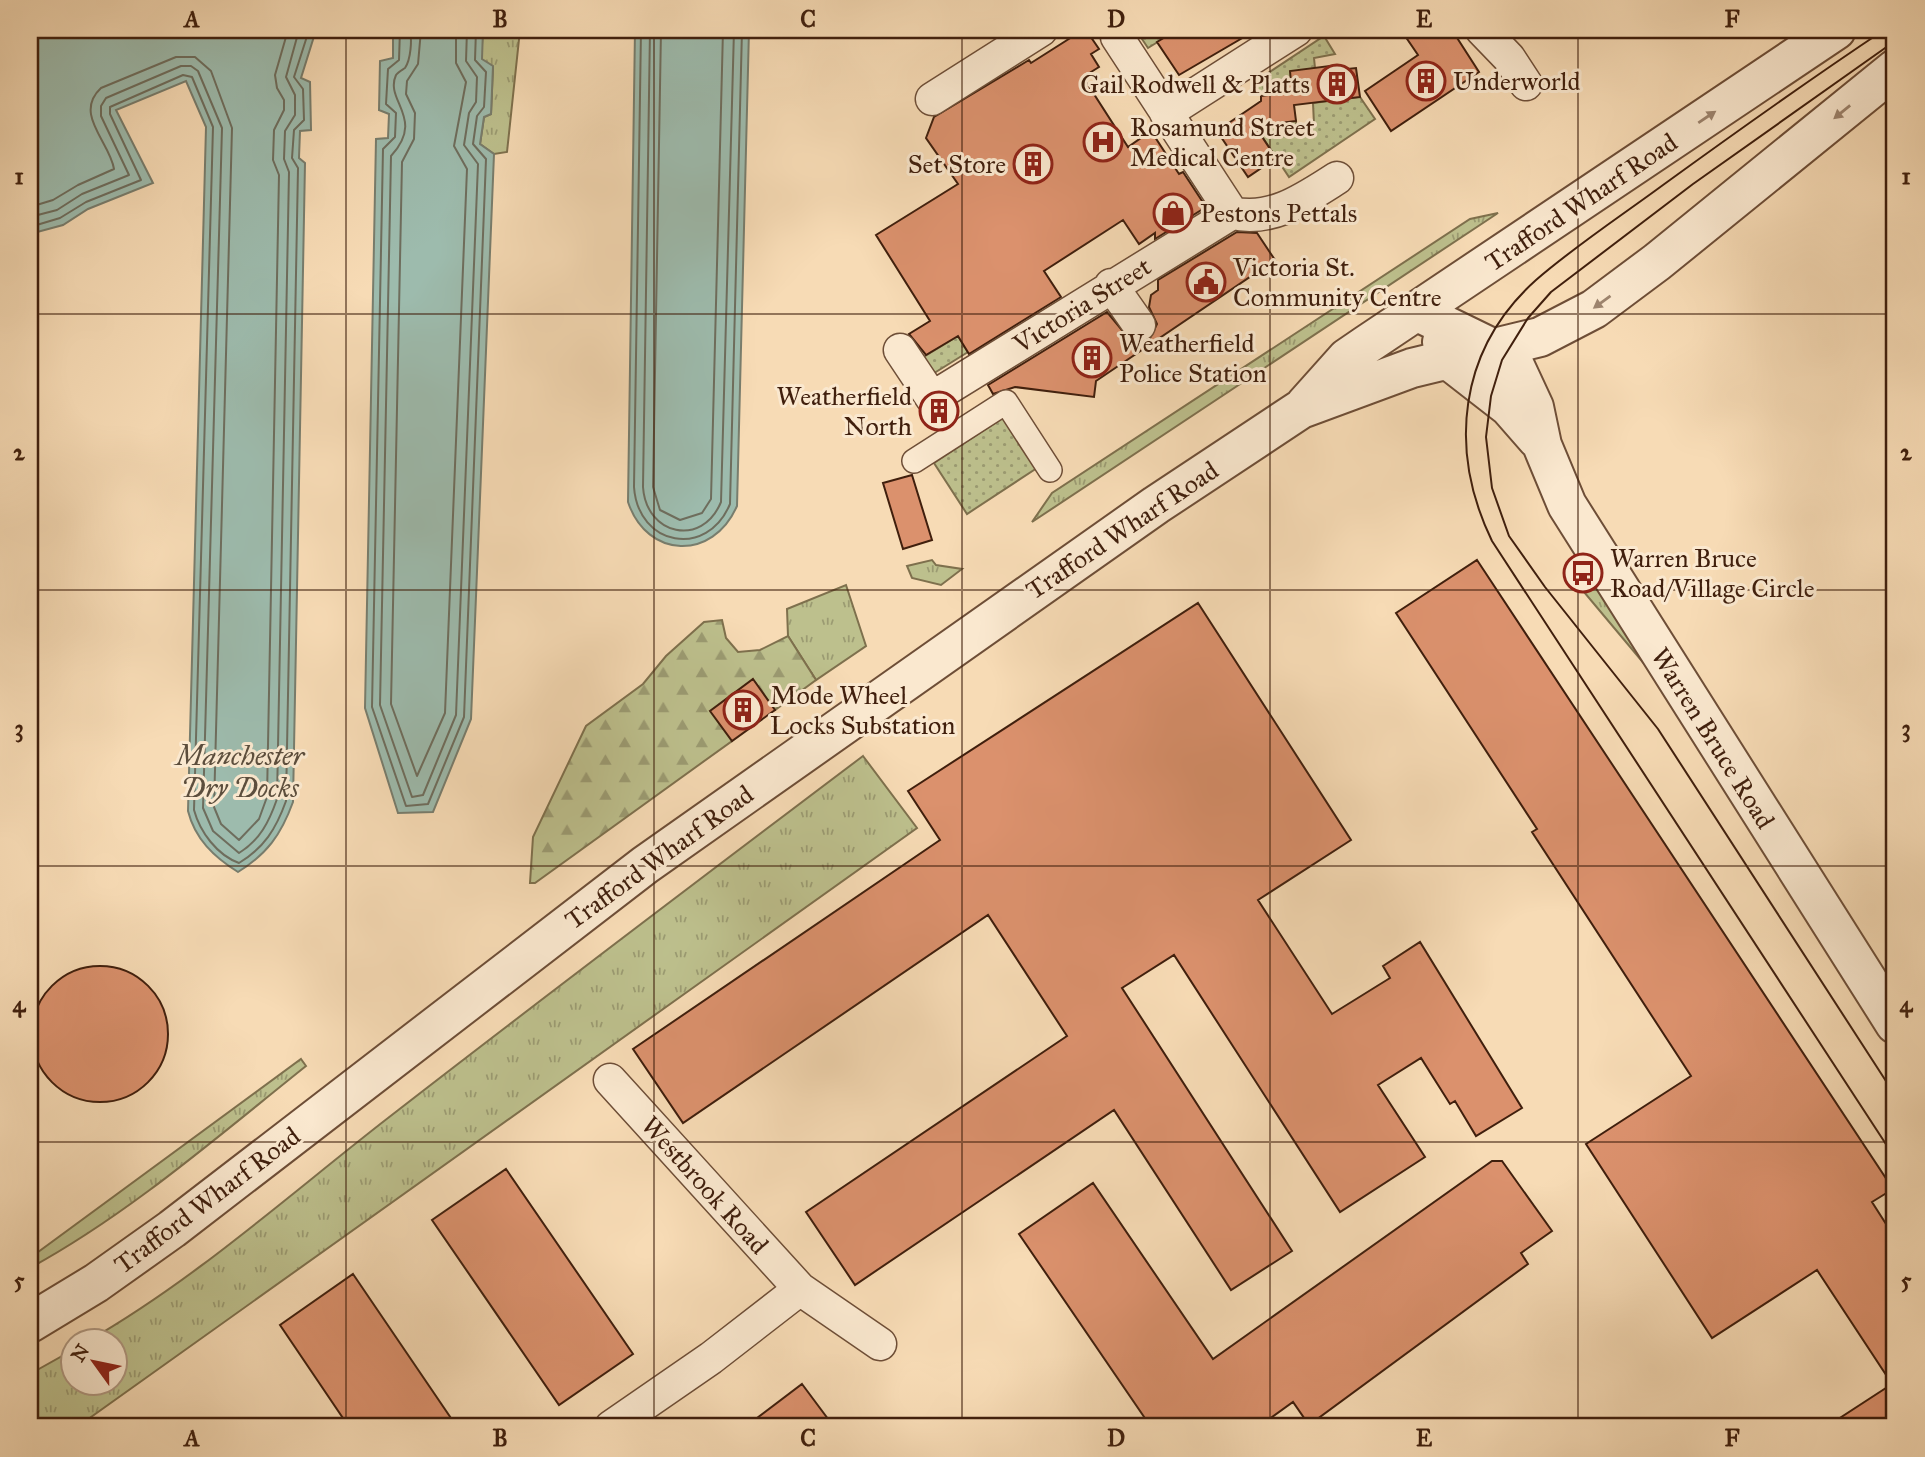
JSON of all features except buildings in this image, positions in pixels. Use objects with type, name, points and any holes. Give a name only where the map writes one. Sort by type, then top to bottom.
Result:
[{"type":"street","points":[[933,99],[1041,30]]},
{"type":"street","points":[[1166,113],[1296,30]]},
{"type":"street","points":[[1482,30],[1509,58],[1526,84]]},
{"type":"street","name":"Trafford Wharf Road","points":[[30,1323],[96,1283],[172,1229],[645,864],[1156,505],[1301,409],[1385,377],[1436,332],[1468,279],[1836,30]]},
{"type":"street","points":[[1117,37],[1232,213],[1252,218],[1293,206],[1337,178]]},
{"type":"street","points":[[1494,349],[1540,337],[1594,309],[1657,262],[1895,69]]},
{"type":"street","name":"Victoria Street","points":[[900,350],[932,398],[1111,285],[1232,213]]},
{"type":"street","points":[[1111,285],[1139,325]]},
{"type":"street","name":"Trafford Wharf Road","points":[[1301,409],[1348,358],[1436,332]]},
{"type":"street","name":"Warren Bruce Road","points":[[1436,332],[1494,349],[1514,364],[1534,407],[1542,445],[1567,505],[1895,1024]]},
{"type":"street","name":"Warren Bruce Road","points":[[1436,332],[1542,445]]},
{"type":"street","points":[[1534,407],[1533,368],[1540,337]]},
{"type":"street","points":[[914,461],[1006,402],[1050,470]]},
{"type":"street","name":"Westbrook Road","points":[[610,1080],[800,1289],[880,1344]]},
{"type":"street","points":[[611,1427],[711,1358],[800,1289]]},
{"type":"green space","points":[[483,30],[520,30],[507,152],[494,154],[480,144],[484,117],[491,114],[493,67],[481,59]]},
{"type":"green space","points":[[1136,30],[1177,30],[1148,48]]},
{"type":"green space","points":[[1324,36],[1335,54],[1314,58],[1315,68],[1292,86],[1269,86],[1269,95],[1261,96],[1253,83]]},
{"type":"green space","points":[[1360,97],[1375,119],[1289,177],[1257,129],[1264,125],[1296,121],[1296,127],[1314,124],[1313,103]]},
{"type":"green space","points":[[1498,213],[1032,522],[1052,493],[1470,219]]},
{"type":"green space","points":[[958,336],[968,352],[931,375],[917,361]]},
{"type":"green space","points":[[1004,417],[1037,468],[967,514],[934,463]]},
{"type":"green space","points":[[932,560],[936,565],[962,569],[941,585],[912,578],[907,566]]},
{"type":"green space","points":[[1598,584],[1662,685],[1584,592]]},
{"type":"green space","points":[[846,585],[866,646],[816,680],[788,636],[787,609]]},
{"type":"green space","points":[[722,620],[726,638],[738,652],[760,650],[788,636],[816,680],[775,710],[753,680],[732,741],[535,883],[530,883],[533,837],[586,726],[643,684],[666,656],[704,622]]},
{"type":"green space","points":[[863,756],[917,828],[130,1389],[130,1328],[110,1328],[167,1291],[242,1235],[447,1072]]},
{"type":"green space","points":[[301,1059],[306,1066],[172,1173],[102,1224],[30,1268],[30,1258]]},
{"type":"green space","points":[[60,1357],[60,1398],[118,1398],[77,1427],[30,1427],[30,1374]]},
{"type":"water","name":"Manchester Dry Docks","points":[[30,30],[316,30],[301,78],[310,82],[311,130],[300,131],[299,158],[305,163],[293,802],[272,843],[238,872],[221,860],[201,839],[188,811],[206,127],[186,81],[116,110],[153,183],[88,209],[63,225],[30,234]]},
{"type":"water","name":"Manchester Dry Docks","points":[[393,30],[483,30],[482,59],[493,66],[491,114],[484,117],[480,144],[494,154],[471,719],[433,812],[398,813],[365,708],[376,139],[388,138],[389,114],[379,110],[380,61],[393,58]]},
{"type":"water","points":[[635,30],[749,30],[737,506],[726,524],[713,537],[697,544],[681,546],[665,543],[650,534],[637,521],[628,502]]},
{"type":"tram line","points":[[1522,30],[1531,38]]},
{"type":"tram line","points":[[1884,30],[1718,145],[1582,243],[1536,280],[1510,308],[1490,338],[1476,369],[1468,403],[1466,437],[1469,472],[1478,507],[1492,541],[1895,1158]]},
{"type":"tram line","points":[[1895,41],[1693,184],[1551,292],[1528,318],[1502,360],[1491,396],[1486,437],[1492,488],[1509,536],[1545,587],[1658,729],[1895,1095]]},
{"type":"place","name":"Underworld","points":[[1426,81]]},
{"type":"place","name":"Gail Rodwell & Platts","points":[[1337,84]]},
{"type":"place","name":"Rosamund Street Medical Centre","points":[[1103,142]]},
{"type":"place","name":"Set Store","points":[[1033,164]]},
{"type":"place","name":"Pestons Pettals","points":[[1173,213]]},
{"type":"place","name":"Victoria St. Community Centre","points":[[1206,282]]},
{"type":"place","name":"Weatherfield Police Station","points":[[1092,358]]},
{"type":"place","name":"Weatherfield North","points":[[939,411]]},
{"type":"place","name":"Warren Bruce Road/Village Circle","points":[[1583,573]]},
{"type":"place","name":"Mode Wheel Locks Substation","points":[[743,710]]}]
